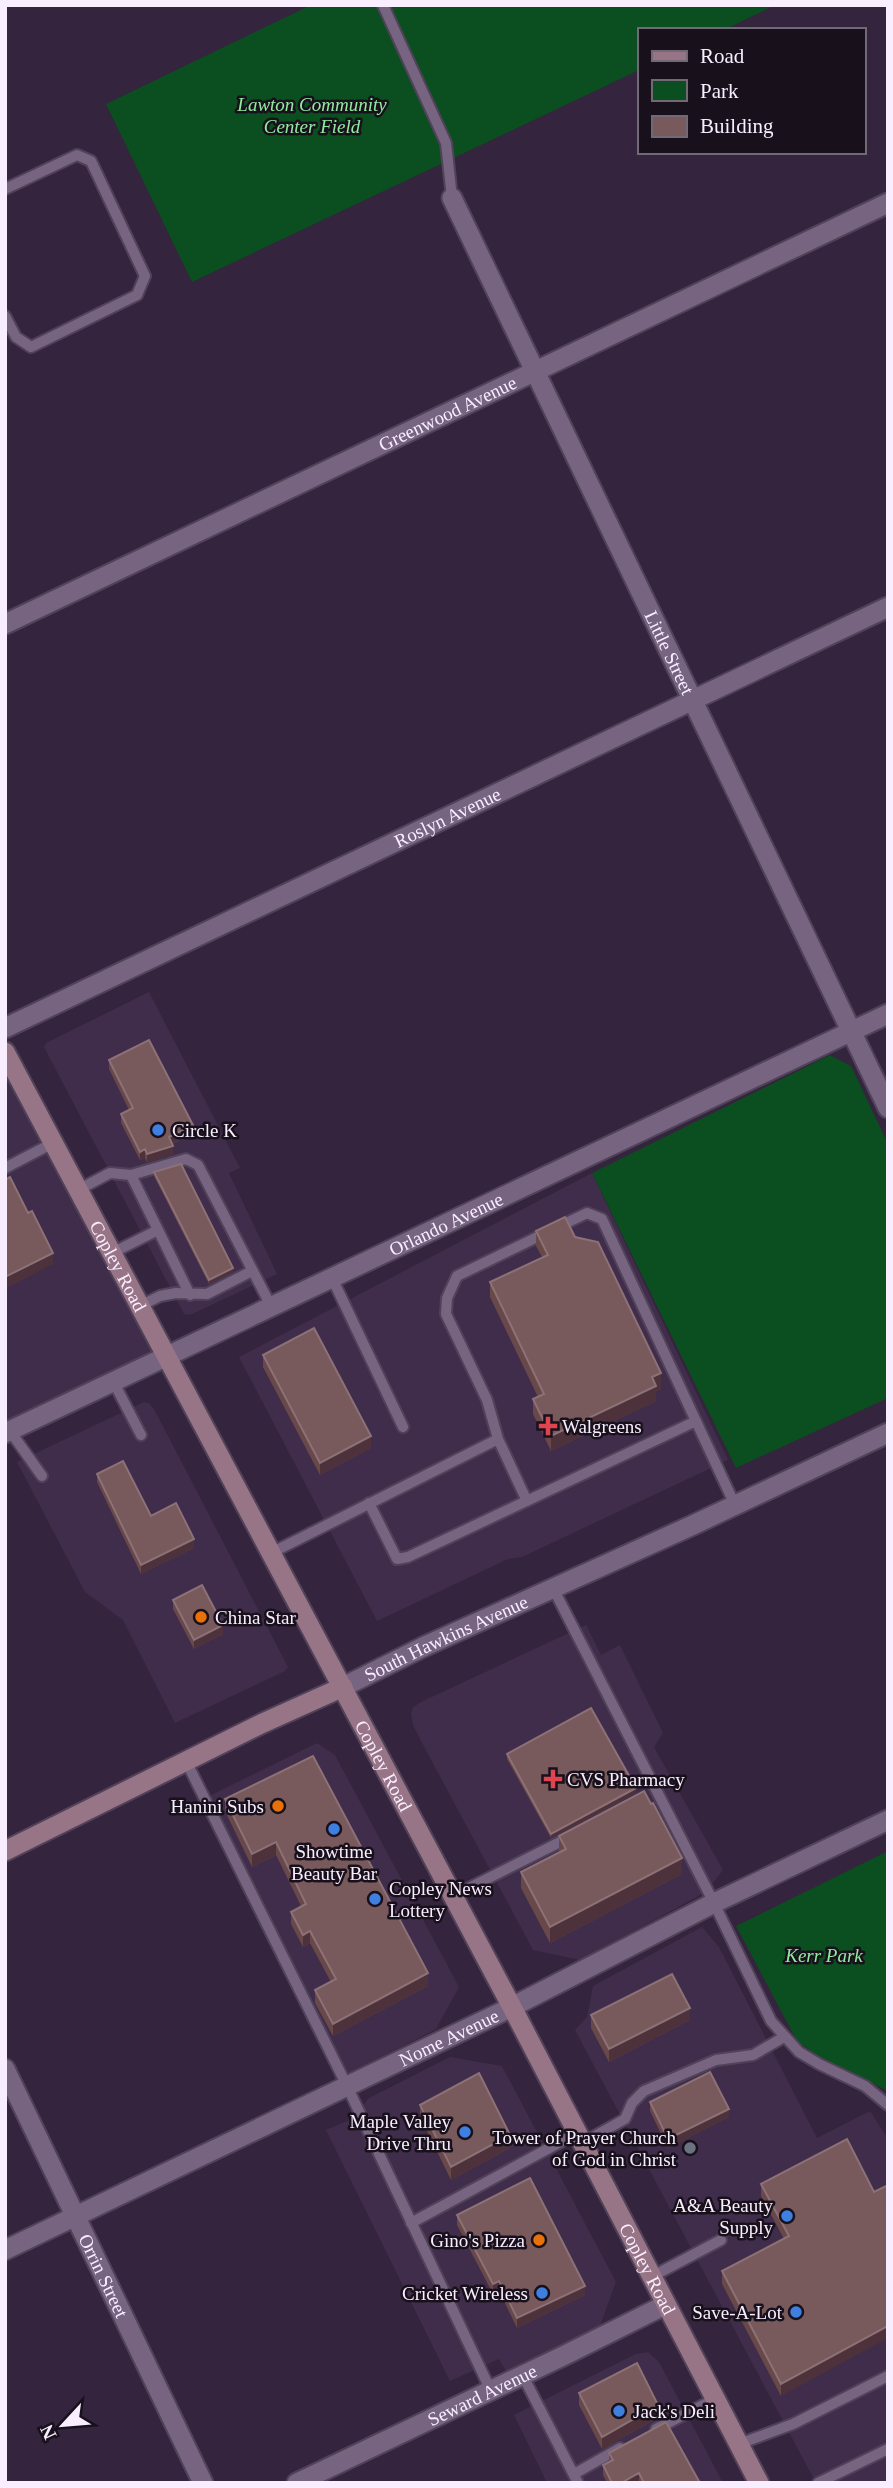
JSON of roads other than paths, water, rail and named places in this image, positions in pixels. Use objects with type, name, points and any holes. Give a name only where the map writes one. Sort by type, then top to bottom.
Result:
[{"type":"main road","name":"Copley Road","points":[[5,1052],[512,2007],[759,2483]]},
{"type":"main road","name":"South Hawkins Avenue","points":[[5,1851],[263,1723],[343,1687]]},
{"type":"street","name":"Little Street","points":[[452,198],[888,1108]]},
{"type":"street","name":"Greenwood Avenue","points":[[5,624],[888,203]]},
{"type":"street","name":"Roslyn Avenue","points":[[5,1028],[888,607]]},
{"type":"street","name":"Orlando Avenue","points":[[8,1432],[888,1014]]},
{"type":"street","name":"South Hawkins Avenue","points":[[343,1687],[423,1647],[888,1433]]},
{"type":"street","name":"Nome Avenue","points":[[5,2250],[512,2007],[714,1903],[888,1820]]},
{"type":"street","name":"Orrin Street","points":[[5,2069],[204,2483]]},
{"type":"street","name":"Seward Avenue","points":[[297,2483],[665,2305]]},
{"type":"lane","points":[[383,5],[446,143],[452,198]]},
{"type":"lane","points":[[5,189],[77,155],[90,161],[145,276],[136,295],[31,347],[16,337],[5,316]]},
{"type":"lane","points":[[5,1168],[53,1143]]},
{"type":"lane","points":[[78,1189],[110,1173],[122,1172],[131,1175],[187,1159],[198,1165],[271,1306]]},
{"type":"lane","points":[[131,1175],[191,1295]]},
{"type":"lane","points":[[527,1501],[498,1439],[487,1400],[446,1314],[447,1297],[457,1276],[587,1213],[602,1219],[735,1505]]},
{"type":"lane","points":[[112,1253],[158,1230]]},
{"type":"lane","points":[[140,1306],[160,1296],[176,1293],[207,1294],[252,1271]]},
{"type":"lane","points":[[332,1278],[403,1427]]},
{"type":"lane","points":[[113,1381],[141,1435]]},
{"type":"lane","points":[[369,1503],[397,1559],[408,1557],[696,1421]]},
{"type":"lane","points":[[8,1432],[42,1476]]},
{"type":"lane","points":[[271,1553],[498,1439]]},
{"type":"lane","points":[[553,1588],[714,1903],[771,2021],[799,2052],[865,2086],[888,2105]]},
{"type":"lane","points":[[186,1761],[347,2086],[491,2391]]},
{"type":"lane","points":[[644,1797],[656,1791]]},
{"type":"lane","points":[[453,1896],[585,1829]]},
{"type":"lane","points":[[411,2223],[579,2138],[625,2119],[632,2103],[644,2091],[716,2060],[753,2055],[784,2037]]},
{"type":"lane","points":[[651,2277],[721,2240]]},
{"type":"lane","points":[[523,2376],[576,2479],[628,2444]]},
{"type":"lane","points":[[738,2444],[793,2424],[888,2376]]},
{"type":"lane","points":[[649,2432],[715,2399]]},
{"type":"lane","points":[[818,2483],[888,2449]]},
{"type":"place","name":"Circle K","points":[[158,1130]]},
{"type":"place","name":"Walgreens","points":[[548,1426]]},
{"type":"place","name":"China Star","points":[[201,1617]]},
{"type":"place","name":"CVS Pharmacy","points":[[553,1779]]},
{"type":"place","name":"Hanini Subs","points":[[278,1806]]},
{"type":"place","name":"Showtime Beauty Bar","points":[[334,1829]]},
{"type":"place","name":"Copley News Lottery","points":[[375,1899]]},
{"type":"place","name":"Maple Valley Drive Thru","points":[[465,2132]]},
{"type":"place","name":"Tower of Prayer Church of God in Christ","points":[[690,2148]]},
{"type":"place","name":"A&A Beauty Supply","points":[[787,2216]]},
{"type":"place","name":"Gino's Pizza","points":[[539,2240]]},
{"type":"place","name":"Cricket Wireless","points":[[542,2293]]},
{"type":"place","name":"Save-A-Lot","points":[[796,2312]]},
{"type":"place","name":"Jack's Deli","points":[[619,2411]]},
{"type":"park label","name":"Lawton Community Center Field","points":[[312,115]]},
{"type":"park label","name":"Kerr Park","points":[[824,1955]]}]
